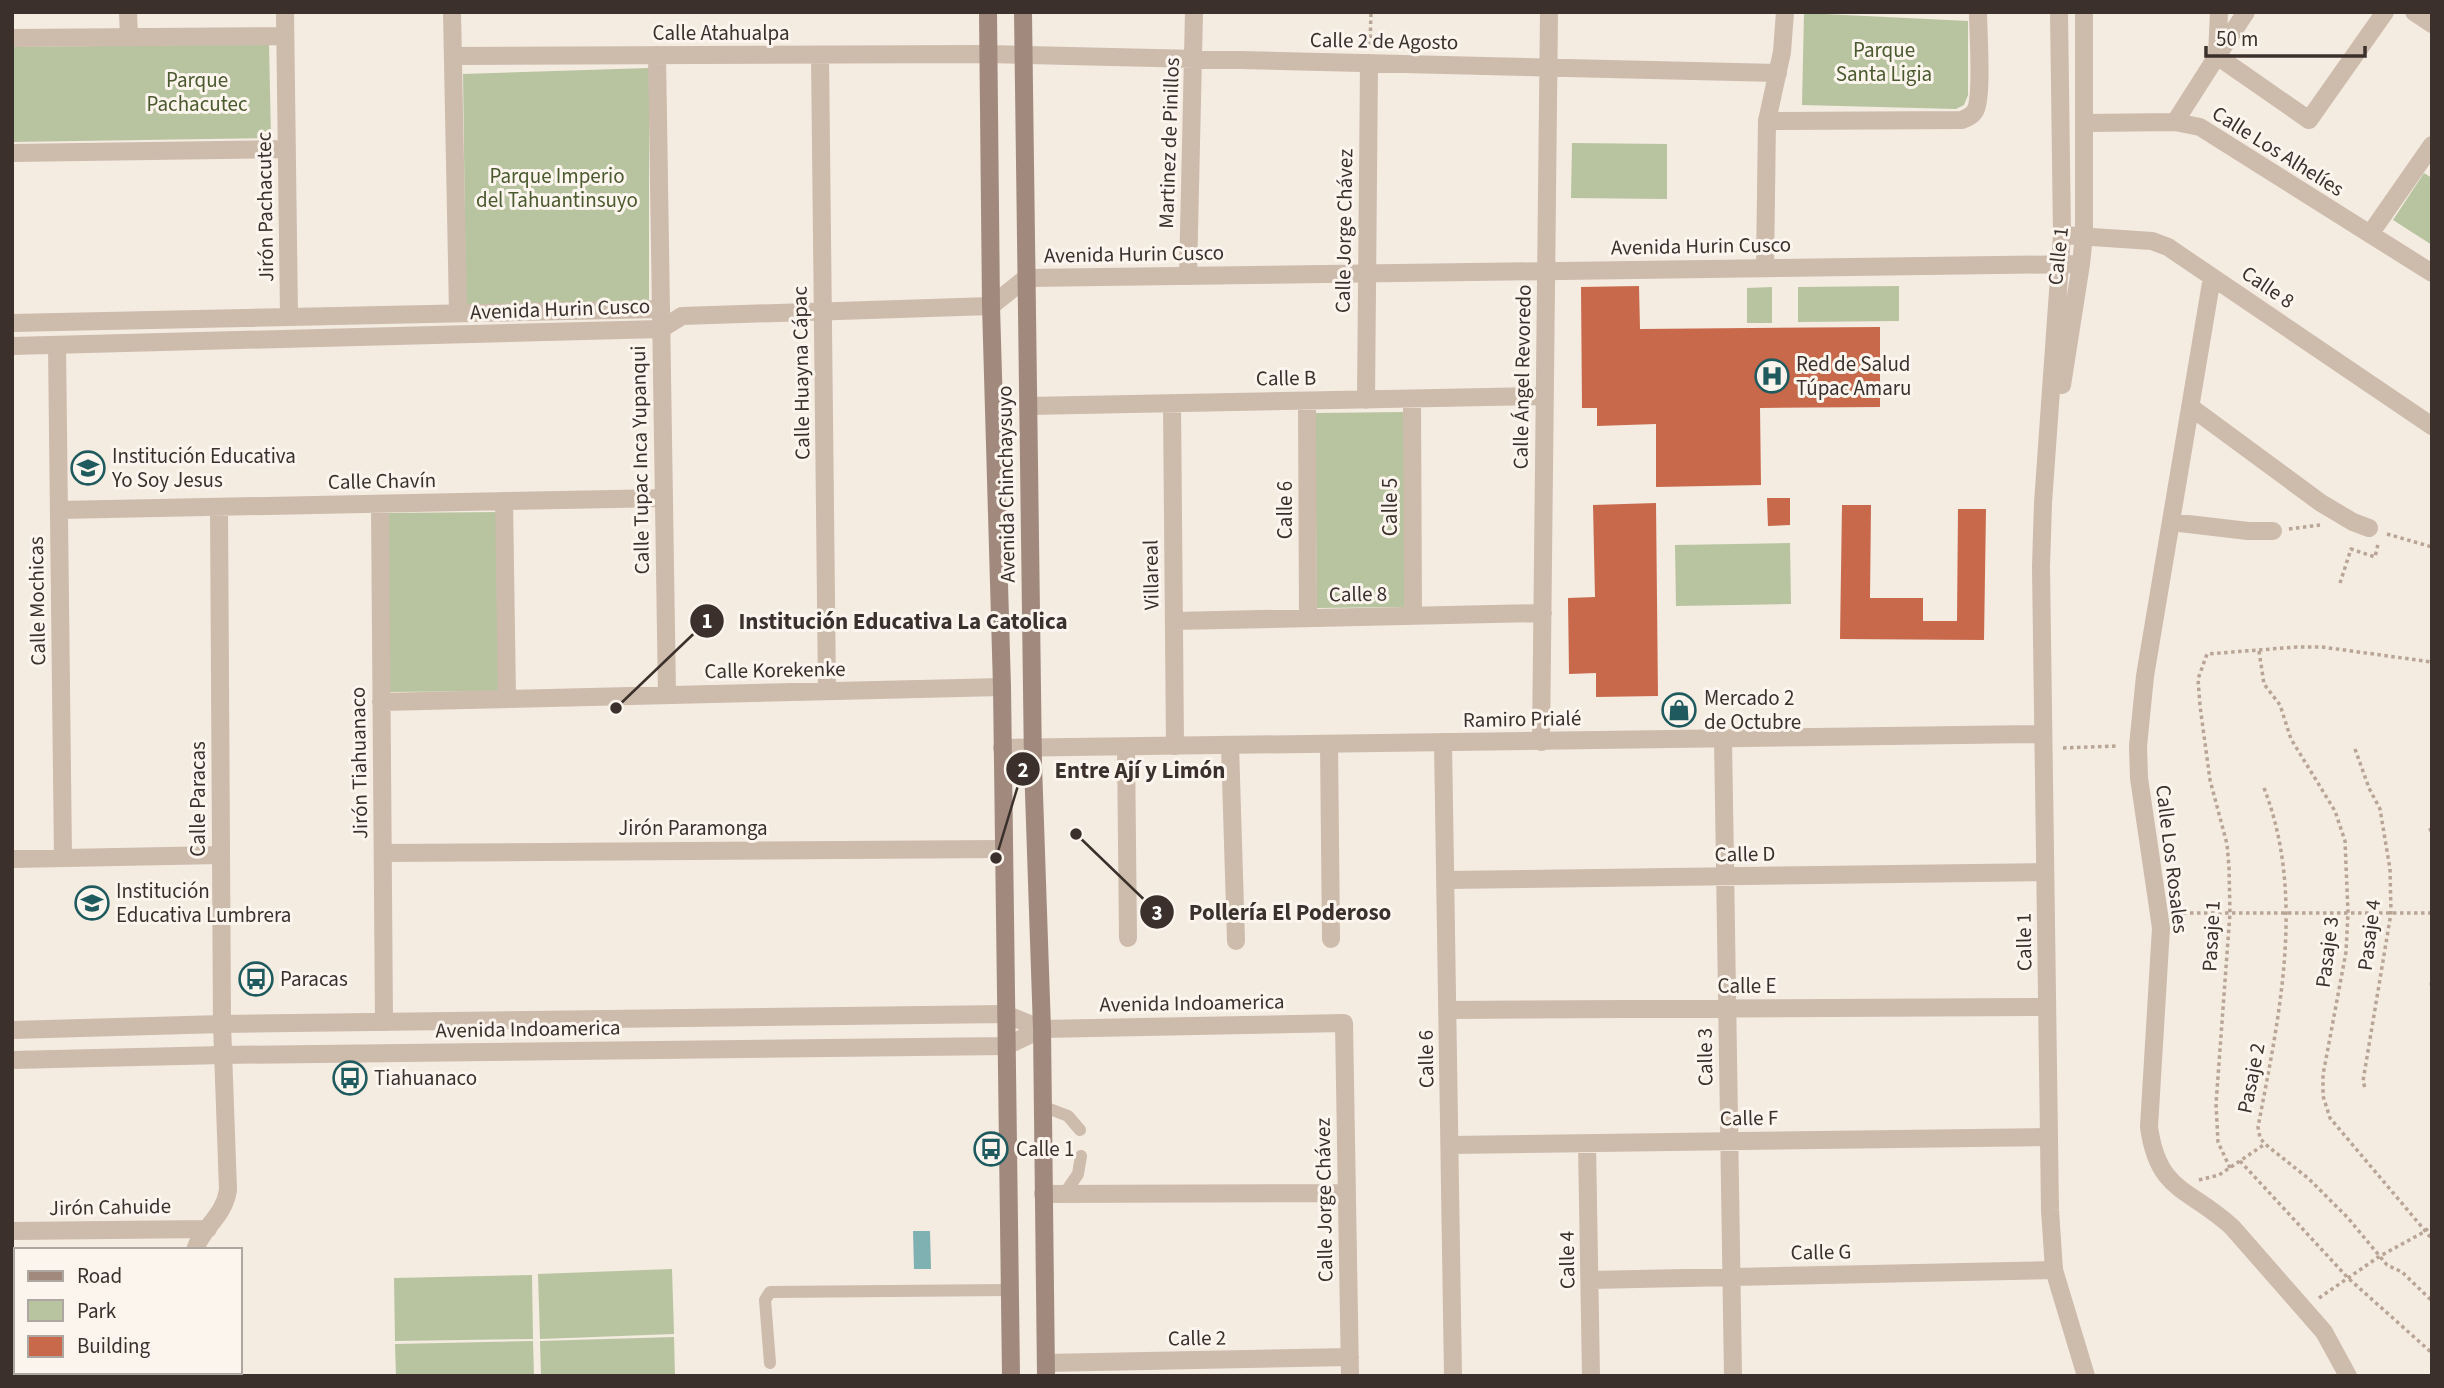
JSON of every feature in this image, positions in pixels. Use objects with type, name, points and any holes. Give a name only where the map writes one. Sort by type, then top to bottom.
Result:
[{"type":"main road","name":"Avenida Chinchaysuyo","points":[[988,12],[991,306],[1002,687],[1011,1376]]},
{"type":"main road","name":"Avenida Chinchaysuyo","points":[[1024,12],[1033,748],[1042,1030],[1046,1370]]},
{"type":"street","points":[[128,12],[129,37]]},
{"type":"street","name":"Jirón Pachacutec","points":[[285,12],[289,316]]},
{"type":"street","points":[[452,12],[458,312]]},
{"type":"street","name":"Martinez de Pinillos","points":[[1188,276],[1194,12]]},
{"type":"street","name":"Calle Ángel Revoredo","points":[[1541,742],[1549,12]]},
{"type":"street","points":[[1765,268],[1767,121],[1784,37],[1785,12]]},
{"type":"street","points":[[1767,121],[1962,120],[1974,112],[1979,97],[1978,12]]},
{"type":"street","name":"Calle 1","points":[[2059,12],[2062,235],[2041,567],[2050,1240],[2054,1270],[2086,1376]]},
{"type":"street","name":"Calle 1","points":[[2043,503],[2084,235],[2084,12]]},
{"type":"street","points":[[2217,56],[2219,12]]},
{"type":"street","points":[[2175,121],[2246,12]]},
{"type":"street","points":[[2217,56],[2309,120],[2385,12]]},
{"type":"street","points":[[2414,12],[2432,24]]},
{"type":"street","points":[[12,38],[285,36]]},
{"type":"street","name":"Calle Atahualpa","points":[[453,56],[988,54]]},
{"type":"street","name":"Calle 2 de Agosto","points":[[988,54],[1778,73]]},
{"type":"street","name":"Calle Tupac Inca Yupanqui","points":[[657,55],[667,695]]},
{"type":"street","name":"Calle Huayna Cápac","points":[[820,55],[827,691]]},
{"type":"street","name":"Calle Jorge Chávez","points":[[1366,400],[1369,63]]},
{"type":"street","name":"Calle Los Alhelíes","points":[[2085,123],[2175,121],[2200,127],[2432,273]]},
{"type":"street","points":[[2370,234],[2426,166],[2432,145]]},
{"type":"street","points":[[12,153],[286,149]]},
{"type":"street","name":"Calle 8","points":[[2062,235],[2152,241],[2168,247],[2432,426]]},
{"type":"street","name":"Avenida Hurin Cusco","points":[[12,346],[661,329],[682,316],[991,306],[1026,278],[2081,264]]},
{"type":"street","name":"Calle Los Rosales","points":[[2212,277],[2140,722],[2139,778],[2160,914],[2161,943],[2149,1127],[2152,1149],[2173,1184],[2225,1221],[2324,1332],[2348,1376]]},
{"type":"street","name":"Avenida Hurin Cusco","points":[[12,323],[661,309]]},
{"type":"street","name":"Calle Mochicas","points":[[57,345],[63,858]]},
{"type":"street","name":"Calle B","points":[[1028,406],[1545,396]]},
{"type":"street","name":"Calle 5","points":[[1412,399],[1413,616]]},
{"type":"street","name":"Calle 6","points":[[1307,401],[1308,618]]},
{"type":"street","name":"Villareal","points":[[1172,404],[1175,746]]},
{"type":"street","points":[[2192,408],[2321,503],[2361,525]]},
{"type":"street","name":"Calle Chavín","points":[[59,510],[664,498]]},
{"type":"street","points":[[504,501],[507,699]]},
{"type":"street","name":"Jirón Tiahuanaco","points":[[380,504],[384,1022]]},
{"type":"street","name":"Calle Paracas","points":[[196,1248],[197,1242],[222,1210],[228,1190],[222,1024],[219,507]]},
{"type":"street","points":[[2171,522],[2248,531],[2273,531]]},
{"type":"street","name":"Calle 8","points":[[1174,621],[1542,613]]},
{"type":"street","name":"Calle Korekenke","points":[[381,702],[1002,687]]},
{"type":"street","name":"Ramiro Prialé","points":[[1002,748],[1723,738],[2044,741]]},
{"type":"street","name":"Calle 3","points":[[1723,738],[1733,1376]]},
{"type":"street","name":"Calle 6","points":[[1443,742],[1453,1376]]},
{"type":"street","points":[[1329,744],[1331,939]]},
{"type":"street","points":[[1230,745],[1236,941]]},
{"type":"street","points":[[1126,747],[1128,938]]},
{"type":"street","name":"Jirón Paramonga","points":[[383,853],[1003,849]]},
{"type":"street","points":[[12,859],[221,855]]},
{"type":"street","name":"Calle D","points":[[1446,880],[2045,872]]},
{"type":"street","name":"Calle E","points":[[1448,1010],[2047,1007]]},
{"type":"street","name":"Avenida Indoamerica","points":[[12,1030],[222,1024],[1005,1014],[1042,1030]]},
{"type":"street","name":"Calle Jorge Chávez","points":[[1344,1023],[1350,1376]]},
{"type":"street","name":"Avenida Indoamerica","points":[[12,1060],[1006,1046],[1042,1030],[1344,1023]]},
{"type":"street","name":"Calle F","points":[[1450,1144],[2049,1137]]},
{"type":"street","name":"Calle 4","points":[[1587,1144],[1591,1376]]},
{"type":"street","points":[[1043,1194],[1347,1193]]},
{"type":"street","name":"Jirón Cahuide","points":[[12,1231],[208,1229]]},
{"type":"street","name":"Calle G","points":[[1590,1280],[2054,1270]]},
{"type":"street","name":"Calle 2","points":[[1046,1370],[1350,1357]]},
{"type":"lane","points":[[1042,1106],[1068,1116],[1080,1130]]},
{"type":"lane","points":[[1065,1193],[1078,1174],[1081,1156]]},
{"type":"lane","points":[[770,1363],[765,1300],[770,1292],[1009,1290]]},
{"type":"path","points":[[1369,63],[1371,12]]},
{"type":"path","points":[[2340,583],[2351,549],[2375,557],[2379,545],[2361,525]]},
{"type":"path","points":[[2273,531],[2361,525],[2432,547]]},
{"type":"path","points":[[2259,651],[2322,647],[2432,662]]},
{"type":"path","name":"Pasaje 1","points":[[2230,1168],[2218,1142],[2216,1104],[2230,913],[2227,844],[2210,780],[2198,679],[2207,654],[2259,651]]},
{"type":"path","name":"Pasaje 3","points":[[2259,651],[2264,684],[2280,705],[2291,739],[2335,811],[2345,841],[2348,913],[2346,952],[2323,1074],[2323,1096],[2330,1118],[2432,1239]]},
{"type":"path","points":[[2044,741],[2119,746],[2126,742],[2130,731],[2140,722]]},
{"type":"path","name":"Pasaje 4","points":[[2356,749],[2369,788],[2380,809],[2390,869],[2391,913],[2363,1080],[2365,1088]]},
{"type":"path","name":"Pasaje 2","points":[[2264,788],[2274,815],[2286,889],[2286,913],[2281,990],[2258,1127],[2260,1138],[2309,1179],[2387,1265],[2402,1272],[2432,1301]]},
{"type":"path","points":[[2430,828],[2432,836]]},
{"type":"path","points":[[2160,914],[2432,913]]},
{"type":"path","points":[[2173,1184],[2211,1178],[2265,1144]]},
{"type":"path","points":[[2241,1161],[2348,1278],[2432,1353]]},
{"type":"path","points":[[2304,1308],[2380,1256],[2432,1225]]},
{"type":"green space","name":"Parque Santa Ligia","points":[[1804,13],[1968,21],[1968,95],[1964,105],[1956,109],[1802,105]]},
{"type":"green space","name":"Parque Pachacutec","points":[[269,44],[271,138],[12,142],[12,47]]},
{"type":"green space","name":"Parque Imperio del Tahuantinsuyo","points":[[649,68],[649,302],[466,305],[463,74]]},
{"type":"green space","points":[[1572,143],[1667,144],[1667,199],[1571,198]]},
{"type":"green space","points":[[2424,173],[2432,178],[2432,245],[2393,220]]},
{"type":"green space","points":[[1899,286],[1899,321],[1798,322],[1798,287]]},
{"type":"green space","points":[[1772,287],[1772,323],[1747,323],[1747,288]]},
{"type":"green space","points":[[1404,412],[1406,607],[1317,608],[1315,413]]},
{"type":"green space","points":[[500,512],[502,691],[387,692],[386,513]]},
{"type":"green space","points":[[1790,543],[1791,604],[1676,606],[1675,545]]},
{"type":"green space","points":[[672,1269],[674,1334],[540,1339],[538,1274]]},
{"type":"green space","points":[[532,1275],[533,1339],[395,1341],[394,1278]]},
{"type":"green space","points":[[674,1337],[675,1376],[541,1376],[540,1341]]},
{"type":"green space","points":[[533,1341],[534,1376],[396,1376],[395,1344]]},
{"type":"water","points":[[913,1231],[930,1231],[931,1269],[914,1269]]},
{"type":"building","points":[[1639,286],[1640,329],[1880,327],[1880,407],[1760,408],[1761,485],[1656,487],[1656,424],[1597,426],[1597,408],[1582,408],[1581,287]]},
{"type":"building","points":[[1767,498],[1790,498],[1790,525],[1768,526]]},
{"type":"building","points":[[1656,503],[1658,696],[1596,697],[1596,673],[1569,674],[1568,598],[1595,597],[1593,505]]},
{"type":"building","points":[[1842,505],[1871,505],[1870,598],[1923,598],[1923,621],[1957,621],[1958,509],[1986,509],[1984,640],[1840,639]]},
{"type":"place","name":"Red de Salud Túpac Amaru","points":[[1772,376]]},
{"type":"place","name":"Institución Educativa Yo Soy Jesus","points":[[88,468]]},
{"type":"place","name":"Institución Educativa La Catolica","points":[[616,708]]},
{"type":"place","name":"Mercado 2 de Octubre","points":[[1679,710]]},
{"type":"place","name":"Pollería El Poderoso","points":[[1076,834]]},
{"type":"place","name":"Entre Ají y Limón","points":[[996,858]]},
{"type":"place","name":"Institución Educativa Lumbrera","points":[[92,903]]},
{"type":"place","name":"Paracas","points":[[256,979]]},
{"type":"place","name":"Tiahuanaco","points":[[350,1078]]},
{"type":"place","name":"Calle 1","points":[[991,1149]]}]
